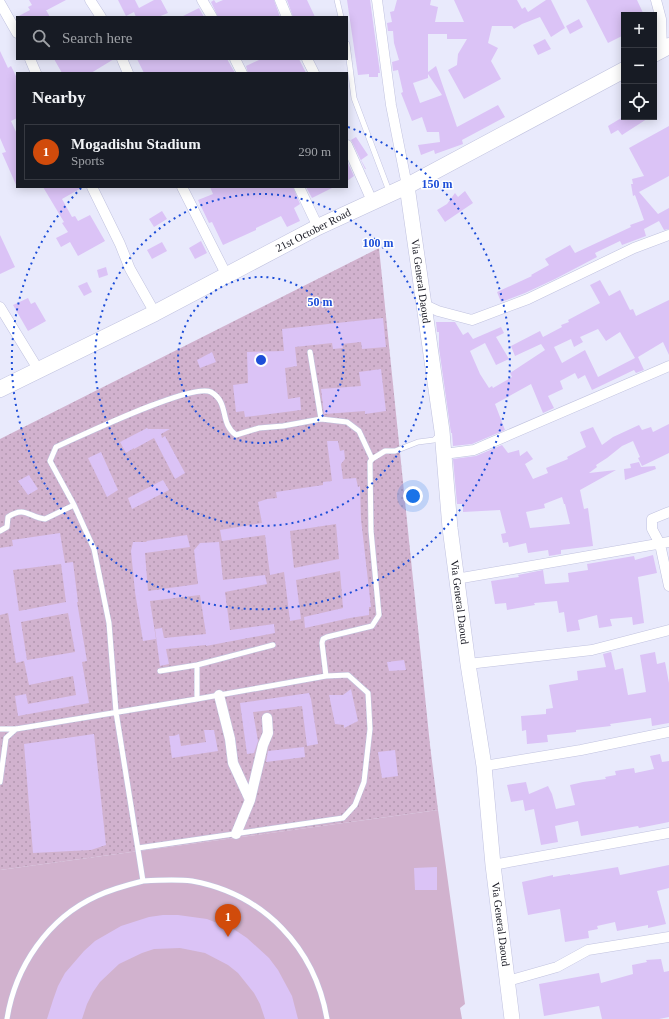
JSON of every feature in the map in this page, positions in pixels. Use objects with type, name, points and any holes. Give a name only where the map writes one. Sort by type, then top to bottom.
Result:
[{"type":"main road","name":"21st October Road","points":[[1,386],[155,313],[226,274],[318,227],[407,186],[621,72]]},
{"type":"main road","name":"Via General Daoud","points":[[407,186],[442,431],[456,579],[484,766],[493,865],[512,1019]]},
{"type":"street","points":[[90,0],[100,16]]},
{"type":"street","points":[[202,0],[211,16]]},
{"type":"street","points":[[280,0],[287,16]]},
{"type":"street","points":[[377,0],[390,105],[407,186]]},
{"type":"street","points":[[656,0],[661,19],[662,50]]},
{"type":"street","points":[[0,4],[16,31]]},
{"type":"street","points":[[30,60],[36,72]]},
{"type":"street","points":[[122,60],[128,72]]},
{"type":"street","points":[[236,60],[242,72]]},
{"type":"street","points":[[308,60],[314,72]]},
{"type":"street","points":[[348,147],[372,201]]},
{"type":"street","points":[[92,188],[120,244],[130,269],[155,313]]},
{"type":"street","points":[[183,188],[226,274]]},
{"type":"street","points":[[299,188],[318,227]]},
{"type":"street","points":[[425,305],[438,311],[472,320],[528,299],[634,248],[669,235]]},
{"type":"street","points":[[0,307],[38,369]]},
{"type":"street","points":[[444,454],[474,450],[669,366]]},
{"type":"street","points":[[669,512],[652,519],[652,529],[664,543],[669,586]]},
{"type":"street","points":[[456,579],[664,543]]},
{"type":"street","points":[[468,664],[592,650],[669,630]]},
{"type":"street","points":[[219,695],[230,739],[233,763],[250,800]]},
{"type":"street","points":[[236,834],[250,800],[263,745],[268,733],[267,718]]},
{"type":"street","points":[[484,766],[581,750],[669,732]]},
{"type":"street","points":[[493,865],[669,833]]},
{"type":"street","points":[[508,981],[557,967],[588,950],[669,937]]},
{"type":"lane","points":[[337,0],[341,16]]},
{"type":"lane","points":[[348,52],[354,98],[390,194]]},
{"type":"lane","points":[[310,352],[321,419]]},
{"type":"lane","points":[[143,881],[116,712],[109,624],[94,549],[74,505],[50,461],[56,447],[166,400],[200,391],[209,391],[218,397],[224,407],[225,421],[230,431],[236,435],[259,428],[283,426],[321,419],[346,422],[359,431],[372,459]]},
{"type":"lane","points":[[326,676],[322,643],[323,640],[327,637],[372,626],[378,615],[371,531],[370,462],[372,459],[385,451],[395,451],[418,442],[434,440],[442,431]]},
{"type":"lane","points":[[0,531],[7,527],[8,517],[15,512],[29,513],[41,519],[45,519],[74,505]]},
{"type":"lane","points":[[160,671],[197,665],[272,645]]},
{"type":"lane","points":[[197,665],[197,699]]},
{"type":"lane","points":[[0,729],[16,729],[326,676],[348,675],[368,693],[370,729],[364,782],[355,805],[343,818],[138,848]]},
{"type":"lane","points":[[0,782],[6,738],[16,729]]},
{"type":"lane","points":[[7,1019],[9,1005],[16,982],[40,941],[56,923],[75,908],[96,896],[120,886],[143,881],[166,880],[190,881],[209,885],[237,896],[256,906],[277,923],[294,941],[308,961],[318,983],[327,1019]]},
{"type":"shaded area","points":[[379,248],[438,810],[0,870],[0,439]]},
{"type":"shaded area","points":[[438,810],[465,1004],[460,1008],[462,1019],[0,1019],[0,870]]},
{"type":"building","points":[[29,0],[66,0],[46,10],[49,16],[19,16],[30,10],[28,7],[32,5]]},
{"type":"building","points":[[118,0],[135,0],[139,8],[154,0],[161,0],[168,13],[160,16],[136,16],[134,12],[126,16]]},
{"type":"building","points":[[214,0],[216,3],[223,0],[274,0],[280,16],[218,16],[211,2]]},
{"type":"building","points":[[287,0],[307,0],[315,16],[293,16]]},
{"type":"building","points":[[347,0],[370,0],[380,73],[378,73],[378,77],[369,77],[369,74],[358,75]]},
{"type":"building","points":[[397,0],[431,0],[430,5],[438,7],[435,22],[464,22],[454,0],[517,0],[522,9],[525,7],[528,12],[546,0],[551,0],[565,28],[551,37],[540,17],[514,29],[512,26],[492,26],[488,43],[498,48],[491,61],[501,79],[464,99],[448,70],[457,65],[458,54],[467,39],[447,39],[447,34],[428,34],[428,72],[436,66],[457,127],[498,105],[505,117],[462,140],[463,144],[435,154],[434,150],[421,155],[418,145],[440,142],[439,132],[427,132],[422,117],[412,121],[401,93],[403,92],[398,70],[393,71],[392,62],[399,60],[394,43],[393,31],[388,31],[387,23],[392,22],[390,12],[394,11]],"holes":[[[428,74],[442,95],[420,103],[413,83],[428,78]]]},
{"type":"building","points":[[586,0],[637,0],[643,12],[621,12],[621,36],[608,43]]},
{"type":"building","points":[[199,8],[203,16],[183,16]]},
{"type":"building","points":[[579,19],[583,27],[570,34],[566,26]]},
{"type":"building","points":[[545,39],[551,49],[538,55],[533,45]]},
{"type":"building","points":[[0,51],[8,68],[11,66],[16,76],[16,118],[11,121],[16,132],[16,185],[2,153],[6,152],[0,138]]},
{"type":"building","points":[[55,60],[112,60],[93,72],[61,72]]},
{"type":"building","points":[[138,60],[228,60],[234,72],[144,72]]},
{"type":"building","points":[[259,60],[300,60],[306,72],[248,72],[246,66]]},
{"type":"building","points":[[621,118],[621,120],[645,120],[622,135],[618,130],[611,134],[608,126]]},
{"type":"building","points":[[669,126],[669,176],[639,192],[658,214],[669,208],[669,229],[664,230],[659,221],[644,229],[646,236],[622,245],[620,241],[595,253],[597,257],[555,279],[501,302],[497,292],[532,276],[531,275],[549,265],[545,259],[570,245],[575,253],[631,227],[630,225],[644,220],[635,195],[633,196],[631,184],[633,184],[632,179],[644,176],[629,148]]},
{"type":"building","points":[[356,137],[368,155],[361,160],[366,169],[365,169],[351,140]]},
{"type":"building","points":[[348,163],[354,176],[348,180]]},
{"type":"building","points":[[44,188],[81,188],[62,199],[72,217],[75,216],[78,221],[90,215],[105,241],[78,256],[70,242],[61,247],[56,238],[68,232],[62,223],[64,222]]},
{"type":"building","points":[[210,188],[293,188],[300,204],[294,208],[300,221],[287,227],[281,216],[256,228],[256,230],[223,245],[212,222],[209,223],[198,200],[213,194]]},
{"type":"building","points":[[307,188],[332,188],[312,198]]},
{"type":"building","points":[[465,191],[473,203],[445,222],[437,210],[447,204],[455,193],[458,197]]},
{"type":"building","points":[[162,211],[167,219],[154,227],[149,219]]},
{"type":"building","points":[[0,235],[15,267],[0,274]]},
{"type":"building","points":[[201,241],[207,253],[195,259],[189,248]]},
{"type":"building","points":[[162,242],[167,251],[152,259],[147,250]]},
{"type":"building","points":[[106,267],[108,275],[99,278],[97,270]]},
{"type":"building","points":[[600,280],[609,296],[620,290],[630,310],[633,309],[636,316],[669,300],[669,355],[663,342],[638,357],[644,370],[636,373],[634,370],[592,390],[585,375],[578,379],[575,373],[560,381],[563,389],[548,396],[554,408],[543,413],[531,384],[495,404],[505,430],[472,444],[453,446],[439,348],[439,332],[437,332],[436,322],[455,322],[463,335],[468,332],[473,339],[501,327],[504,333],[496,337],[509,359],[496,365],[485,343],[470,351],[480,374],[489,388],[492,386],[493,388],[512,377],[510,373],[545,350],[541,344],[515,356],[511,346],[540,331],[543,337],[562,327],[561,325],[569,322],[568,320],[600,303],[590,285]],"holes":[[[598,329],[606,341],[620,332],[635,358],[598,377],[585,350],[562,363],[554,347],[571,339],[574,347],[583,342],[580,337]]]},
{"type":"building","points":[[87,282],[92,292],[84,296],[78,286]]},
{"type":"building","points":[[28,298],[31,304],[35,302],[46,321],[28,331],[13,305]]},
{"type":"building","points":[[383,318],[386,347],[362,349],[361,342],[342,344],[343,348],[333,349],[332,343],[295,347],[297,366],[285,368],[288,399],[300,397],[301,410],[245,417],[244,411],[236,412],[233,385],[248,383],[247,352],[284,351],[282,329]]},
{"type":"building","points":[[212,352],[216,362],[200,368],[197,360]]},
{"type":"building","points":[[381,369],[386,411],[365,414],[365,411],[324,414],[321,389],[361,386],[359,372]]},
{"type":"building","points":[[669,424],[669,453],[642,466],[633,441],[622,446],[596,465],[597,467],[589,473],[616,470],[580,490],[584,509],[588,508],[593,546],[561,550],[561,554],[549,556],[548,550],[528,553],[526,543],[509,547],[508,542],[503,543],[501,534],[506,533],[500,510],[463,512],[463,504],[457,504],[453,459],[476,456],[502,445],[508,453],[519,450],[520,456],[527,451],[533,459],[525,464],[533,479],[548,473],[546,468],[568,459],[567,457],[586,447],[580,432],[593,427],[602,445],[613,437],[639,425],[642,430],[651,427],[653,432]],"holes":[[[562,497],[570,524],[530,528],[526,512],[545,508],[544,504]]]},
{"type":"building","points":[[147,428],[170,429],[161,434],[162,438],[165,436],[185,473],[175,479],[154,438],[126,453],[120,442]]},
{"type":"building","points":[[327,441],[338,441],[340,451],[344,450],[345,459],[341,464],[343,479],[356,478],[358,487],[360,486],[361,519],[371,607],[369,607],[369,615],[305,628],[304,617],[343,608],[340,571],[296,580],[301,619],[290,621],[284,572],[270,575],[265,535],[222,541],[220,530],[262,523],[258,502],[277,498],[276,492],[323,485],[323,482],[332,481]],"holes":[[[336,524],[339,559],[294,568],[290,531]]]},
{"type":"building","points":[[101,452],[118,490],[107,497],[88,458]]},
{"type":"building","points":[[639,462],[641,467],[655,466],[656,469],[625,480],[624,469],[631,468],[630,464]]},
{"type":"building","points":[[29,475],[38,489],[28,495],[18,481]]},
{"type":"building","points":[[163,480],[169,490],[132,509],[128,498]]},
{"type":"building","points":[[60,533],[65,563],[73,562],[77,602],[87,661],[82,662],[89,703],[18,716],[15,696],[26,694],[28,704],[76,695],[73,676],[29,685],[24,661],[16,663],[8,613],[0,615],[0,548],[13,546],[12,540]],"holes":[[[61,564],[66,602],[19,611],[13,570]],[[68,613],[75,652],[27,660],[21,622]]]},
{"type":"building","points":[[187,535],[190,547],[145,553],[148,591],[198,584],[194,550],[200,543],[219,542],[223,580],[265,575],[267,584],[225,592],[230,630],[274,624],[275,633],[206,646],[166,649],[169,664],[160,666],[155,629],[162,628],[164,638],[206,634],[200,595],[150,601],[156,639],[143,641],[135,592],[131,551],[133,542],[147,542],[146,541]]},
{"type":"building","points":[[653,555],[657,573],[638,577],[644,623],[633,625],[632,617],[610,619],[612,626],[599,628],[597,615],[578,620],[580,630],[567,632],[564,612],[559,613],[557,601],[534,603],[535,605],[507,610],[506,603],[495,604],[491,581],[519,577],[518,575],[543,570],[545,584],[569,582],[568,573],[588,570],[587,564],[634,556],[635,560]]},
{"type":"building","points":[[611,652],[615,670],[623,668],[628,695],[646,692],[640,655],[655,652],[657,664],[665,662],[669,683],[669,723],[652,726],[651,718],[610,724],[611,726],[547,735],[548,742],[527,744],[526,730],[522,731],[521,716],[546,714],[546,709],[553,708],[549,685],[578,680],[577,671],[606,667],[603,654]]},
{"type":"building","points":[[404,660],[406,670],[389,671],[387,662]]},
{"type":"building","points":[[351,689],[358,721],[344,728],[344,725],[335,724],[329,695],[343,695]]},
{"type":"building","points":[[309,693],[318,744],[307,746],[302,706],[253,712],[258,741],[254,753],[247,754],[240,703]]},
{"type":"building","points":[[204,730],[214,730],[218,751],[172,758],[169,736],[179,734],[181,746],[206,742]]},
{"type":"building","points":[[94,734],[106,845],[91,850],[33,853],[24,744]]},
{"type":"building","points":[[304,747],[305,757],[266,762],[268,751]]},
{"type":"building","points":[[395,750],[398,776],[382,778],[378,752]]},
{"type":"building","points":[[660,754],[662,762],[669,761],[669,822],[639,828],[638,826],[581,836],[578,821],[555,826],[558,842],[541,845],[534,809],[525,811],[523,800],[511,802],[507,785],[526,782],[529,794],[548,786],[556,809],[575,805],[570,785],[606,779],[605,777],[616,775],[615,771],[634,768],[635,773],[654,769],[650,756]]},
{"type":"building","points":[[669,865],[669,888],[657,891],[666,924],[648,928],[648,925],[617,931],[615,922],[597,926],[598,929],[588,931],[589,938],[565,942],[560,909],[528,915],[522,882],[553,875],[553,877],[570,875],[618,867],[620,875]]},
{"type":"building","points":[[437,867],[437,890],[415,890],[414,868]]},
{"type":"building","points":[[178,915],[207,919],[235,930],[247,938],[269,958],[278,970],[292,996],[298,1019],[265,1019],[260,1004],[254,993],[238,973],[228,965],[205,953],[180,948],[154,949],[119,964],[100,982],[93,992],[82,1019],[47,1019],[58,986],[65,973],[95,941],[121,926],[149,917]]},
{"type":"building","points":[[661,959],[664,972],[669,971],[669,1017],[659,1019],[602,1019],[599,1006],[544,1016],[539,984],[599,973],[601,983],[633,974],[632,965],[647,962],[646,960]]},
{"type":"place","name":"Mogadishu Stadium","points":[[228,937]]}]
